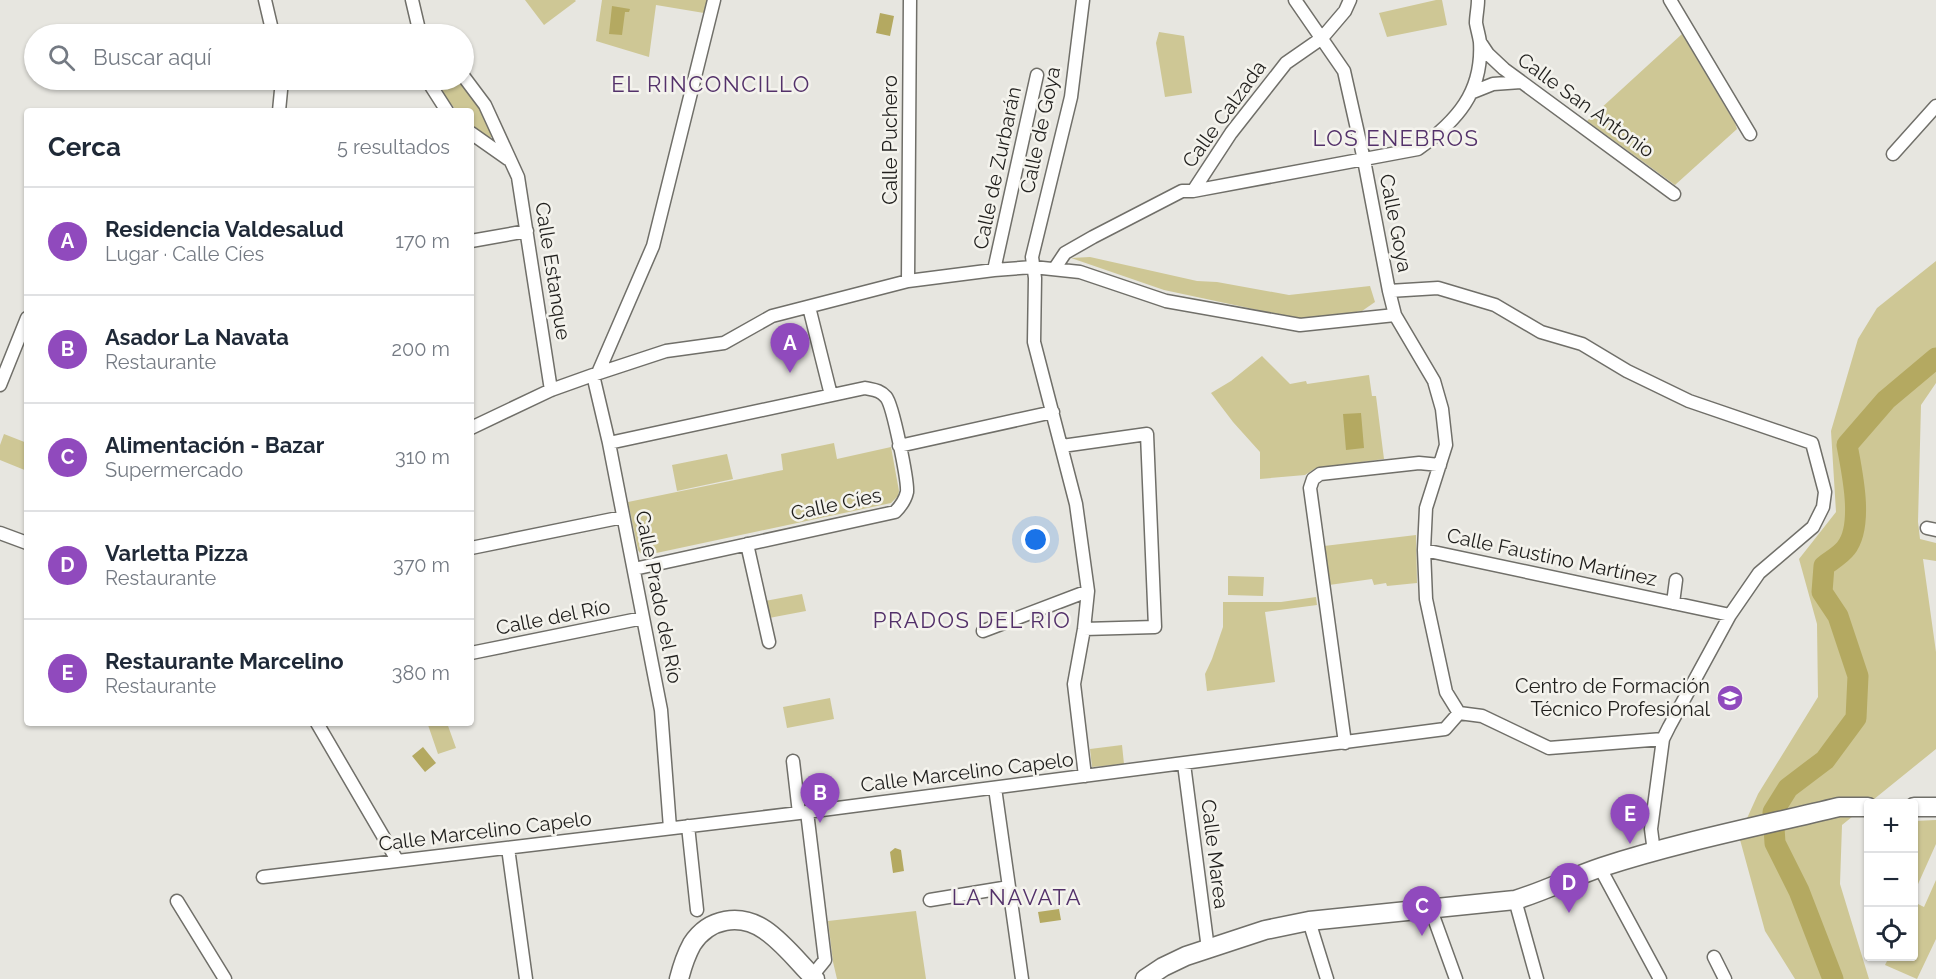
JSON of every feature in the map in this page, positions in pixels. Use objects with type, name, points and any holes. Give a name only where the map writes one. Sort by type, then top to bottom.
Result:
[{"type":"main road","points":[[1145,979],[1186,956],[1265,930],[1309,921],[1515,900],[1600,868],[1654,852],[1839,807],[1864,807]]},
{"type":"main road","points":[[1918,807],[1936,807]]},
{"type":"main road","points":[[679,979],[688,953],[700,934],[719,922],[734,920],[751,923],[767,931],[814,977]]},
{"type":"main road","points":[[1167,979],[1208,949]]},
{"type":"main road","points":[[1167,979],[1186,956]]},
{"type":"main road","points":[[1156,979],[1160,976],[1167,979]]},
{"type":"street","points":[[265,0],[271,24]]},
{"type":"street","points":[[412,0],[418,24]]},
{"type":"street","points":[[596,374],[653,246],[714,0]]},
{"type":"street","name":"Calle Puchero","points":[[908,281],[910,0]]},
{"type":"street","name":"Calle de Goya","points":[[1083,0],[1071,97],[1032,257],[1035,278],[1034,342],[1076,504],[1088,591],[1084,630],[1074,684],[1085,777]]},
{"type":"street","name":"Calle Goya","points":[[1295,0],[1344,71],[1395,315],[1434,381],[1443,409],[1446,445],[1426,508],[1424,550],[1426,599],[1446,692],[1459,713]]},
{"type":"street","name":"Calle Calzada","points":[[1055,268],[1065,253],[1093,237],[1182,192],[1193,191],[1231,133],[1286,63],[1322,38],[1346,11],[1350,0]]},
{"type":"street","points":[[1193,191],[1418,149],[1442,132],[1473,92],[1478,70],[1480,42],[1476,23],[1478,0]]},
{"type":"street","points":[[1670,0],[1750,134]]},
{"type":"street","name":"Calle San Antonio","points":[[1480,42],[1488,54],[1521,82],[1674,194]]},
{"type":"street","name":"Calle de Zurbarán","points":[[994,270],[1037,75]]},
{"type":"street","points":[[1473,92],[1493,84],[1521,82]]},
{"type":"street","points":[[279,108],[281,90]]},
{"type":"street","points":[[434,90],[445,108]]},
{"type":"street","name":"Calle Estanque","points":[[474,90],[485,105],[518,177],[551,390]]},
{"type":"street","points":[[1893,154],[1936,106]]},
{"type":"street","points":[[474,135],[509,160]]},
{"type":"street","points":[[474,240],[527,231]]},
{"type":"street","points":[[474,427],[551,390],[596,374],[666,351],[723,343],[772,316],[908,281],[994,270],[1033,267],[1080,272],[1166,301],[1300,325],[1395,315]]},
{"type":"street","points":[[1389,291],[1438,288],[1495,305],[1541,332],[1582,344],[1627,371],[1689,401],[1812,443],[1825,492],[1823,507],[1813,526],[1759,573],[1730,615],[1663,739],[1651,829],[1654,852]]},
{"type":"street","points":[[809,307],[831,395]]},
{"type":"street","points":[[0,385],[24,325]]},
{"type":"street","name":"Calle Prado del Río","points":[[596,374],[661,710],[670,828]]},
{"type":"street","name":"Calle Cíes","points":[[609,443],[865,388],[878,390],[888,399],[899,446],[907,491],[904,502],[895,512],[633,569]]},
{"type":"street","points":[[899,446],[1053,412]]},
{"type":"street","points":[[1062,446],[1147,435],[1155,627],[1084,630]]},
{"type":"street","points":[[1344,743],[1310,488],[1313,479],[1320,474],[1419,463],[1440,465]]},
{"type":"street","points":[[474,547],[623,517]]},
{"type":"street","points":[[0,533],[24,542]]},
{"type":"street","points":[[747,544],[768,642]]},
{"type":"street","name":"Calle Faustino Martínez","points":[[1424,550],[1730,615]]},
{"type":"street","name":"Calle Faustino Martínez","points":[[1673,603],[1676,580]]},
{"type":"street","points":[[983,631],[1088,591]]},
{"type":"street","name":"Calle del Río","points":[[474,652],[643,618]]},
{"type":"street","points":[[1459,713],[1482,716],[1549,747],[1663,739]]},
{"type":"street","name":"Calle Marcelino Capelo","points":[[263,877],[803,812],[1344,743],[1445,729],[1459,713]]},
{"type":"street","points":[[319,726],[397,860]]},
{"type":"street","points":[[793,761],[825,960],[814,977]]},
{"type":"street","name":"Calle Marea","points":[[1184,764],[1208,949]]},
{"type":"street","points":[[995,788],[1022,979]]},
{"type":"street","points":[[688,826],[697,910]]},
{"type":"street","points":[[508,848],[526,979]]},
{"type":"street","points":[[1600,868],[1660,979]]},
{"type":"street","points":[[930,900],[1009,887]]},
{"type":"street","points":[[1515,900],[1537,979]]},
{"type":"street","points":[[177,902],[225,979]]},
{"type":"street","points":[[1431,910],[1456,979]]},
{"type":"street","points":[[1309,921],[1327,979]]},
{"type":"street","points":[[1714,957],[1725,979]]},
{"type":"shaded area","points":[[525,0],[575,0],[576,1],[544,25]]},
{"type":"shaded area","points":[[602,0],[707,0],[704,13],[656,5],[649,57],[596,41]]},
{"type":"shaded area","points":[[1442,0],[1447,25],[1387,37],[1379,13]]},
{"type":"shaded area","points":[[612,6],[630,9],[629,12],[625,12],[622,35],[609,34]]},
{"type":"shaded area","points":[[880,13],[894,16],[890,36],[876,33]]},
{"type":"shaded area","points":[[1159,32],[1184,36],[1192,93],[1165,97],[1156,43]]},
{"type":"shaded area","points":[[1682,34],[1737,129],[1675,185],[1587,121]]},
{"type":"shaded area","points":[[442,90],[466,90],[477,103],[492,137],[489,138],[474,126],[474,108],[454,108]]},
{"type":"shaded area","points":[[1090,257],[1197,281],[1217,282],[1289,295],[1370,286],[1375,302],[1362,311],[1305,320],[1164,290],[1071,258]]},
{"type":"shaded area","points":[[1936,261],[1936,383],[1921,405],[1918,522],[1920,539],[1936,543],[1936,561],[1923,559],[1936,652],[1936,749],[1874,799],[1864,799],[1864,807],[1842,825],[1840,884],[1869,979],[1795,979],[1765,931],[1739,836],[1758,794],[1818,697],[1817,624],[1799,559],[1836,512],[1831,431],[1858,339],[1877,308]]},
{"type":"shaded area","points":[[1262,356],[1290,384],[1306,381],[1307,384],[1369,375],[1372,396],[1376,396],[1384,459],[1316,468],[1305,475],[1260,479],[1260,452],[1211,393],[1231,381]]},
{"type":"shaded area","points":[[1361,413],[1364,448],[1346,450],[1343,414]]},
{"type":"shaded area","points":[[4,434],[24,442],[24,470],[0,460],[0,445]]},
{"type":"shaded area","points":[[834,443],[837,459],[891,447],[898,496],[891,503],[647,555],[638,550],[628,502],[783,470],[781,454]]},
{"type":"shaded area","points":[[727,454],[733,479],[677,491],[672,465]]},
{"type":"shaded area","points":[[1416,535],[1417,583],[1374,585],[1372,579],[1329,585],[1324,546]]},
{"type":"shaded area","points":[[1228,576],[1264,577],[1263,596],[1228,595]]},
{"type":"shaded area","points":[[802,594],[806,611],[769,618],[765,601]]},
{"type":"shaded area","points":[[1316,597],[1317,605],[1265,612],[1275,682],[1207,691],[1205,674],[1223,627],[1223,602],[1281,602]]},
{"type":"shaded area","points":[[830,698],[834,719],[787,728],[783,707]]},
{"type":"shaded area","points":[[428,726],[448,726],[456,748],[438,754]]},
{"type":"shaded area","points":[[1122,745],[1124,764],[1092,767],[1090,749]]},
{"type":"shaded area","points":[[423,747],[436,763],[425,772],[412,756]]},
{"type":"shaded area","points":[[1936,820],[1936,844],[1918,884],[1918,853],[1918,821]]},
{"type":"shaded area","points":[[895,848],[901,850],[904,871],[893,873],[890,852]]},
{"type":"shaded area","points":[[1936,880],[1936,939],[1917,979],[1885,965],[1887,961],[1918,961],[1918,904],[1924,907]]},
{"type":"shaded area","points":[[1059,909],[1061,920],[1040,923],[1038,912]]},
{"type":"shaded area","points":[[916,911],[926,979],[837,979],[828,921]]},
{"type":"waterway","points":[[1833,979],[1799,891],[1775,843],[1773,812],[1788,788],[1825,760],[1856,718],[1858,676],[1838,616],[1822,592],[1824,566],[1846,548],[1854,526],[1855,498],[1847,445],[1886,400],[1936,358]]},
{"type":"place","name":"Residencia Valdesalud","points":[[790,373]]},
{"type":"place","name":"Centro de Formación Técnico Profesional","points":[[1730,698]]},
{"type":"place","name":"Asador La Navata","points":[[820,823]]},
{"type":"place","name":"Restaurante Marcelino","points":[[1630,844]]},
{"type":"place","name":"Varletta Pizza","points":[[1569,913]]},
{"type":"place","name":"Alimentación - Bazar","points":[[1422,936]]},
{"type":"district","name":"EL RINCONCILLO","points":[[711,84]]},
{"type":"district","name":"LOS ENEBROS","points":[[1396,138]]},
{"type":"district","name":"PRADOS DEL RIO","points":[[972,620]]},
{"type":"district","name":"LA NAVATA","points":[[1017,897]]}]
